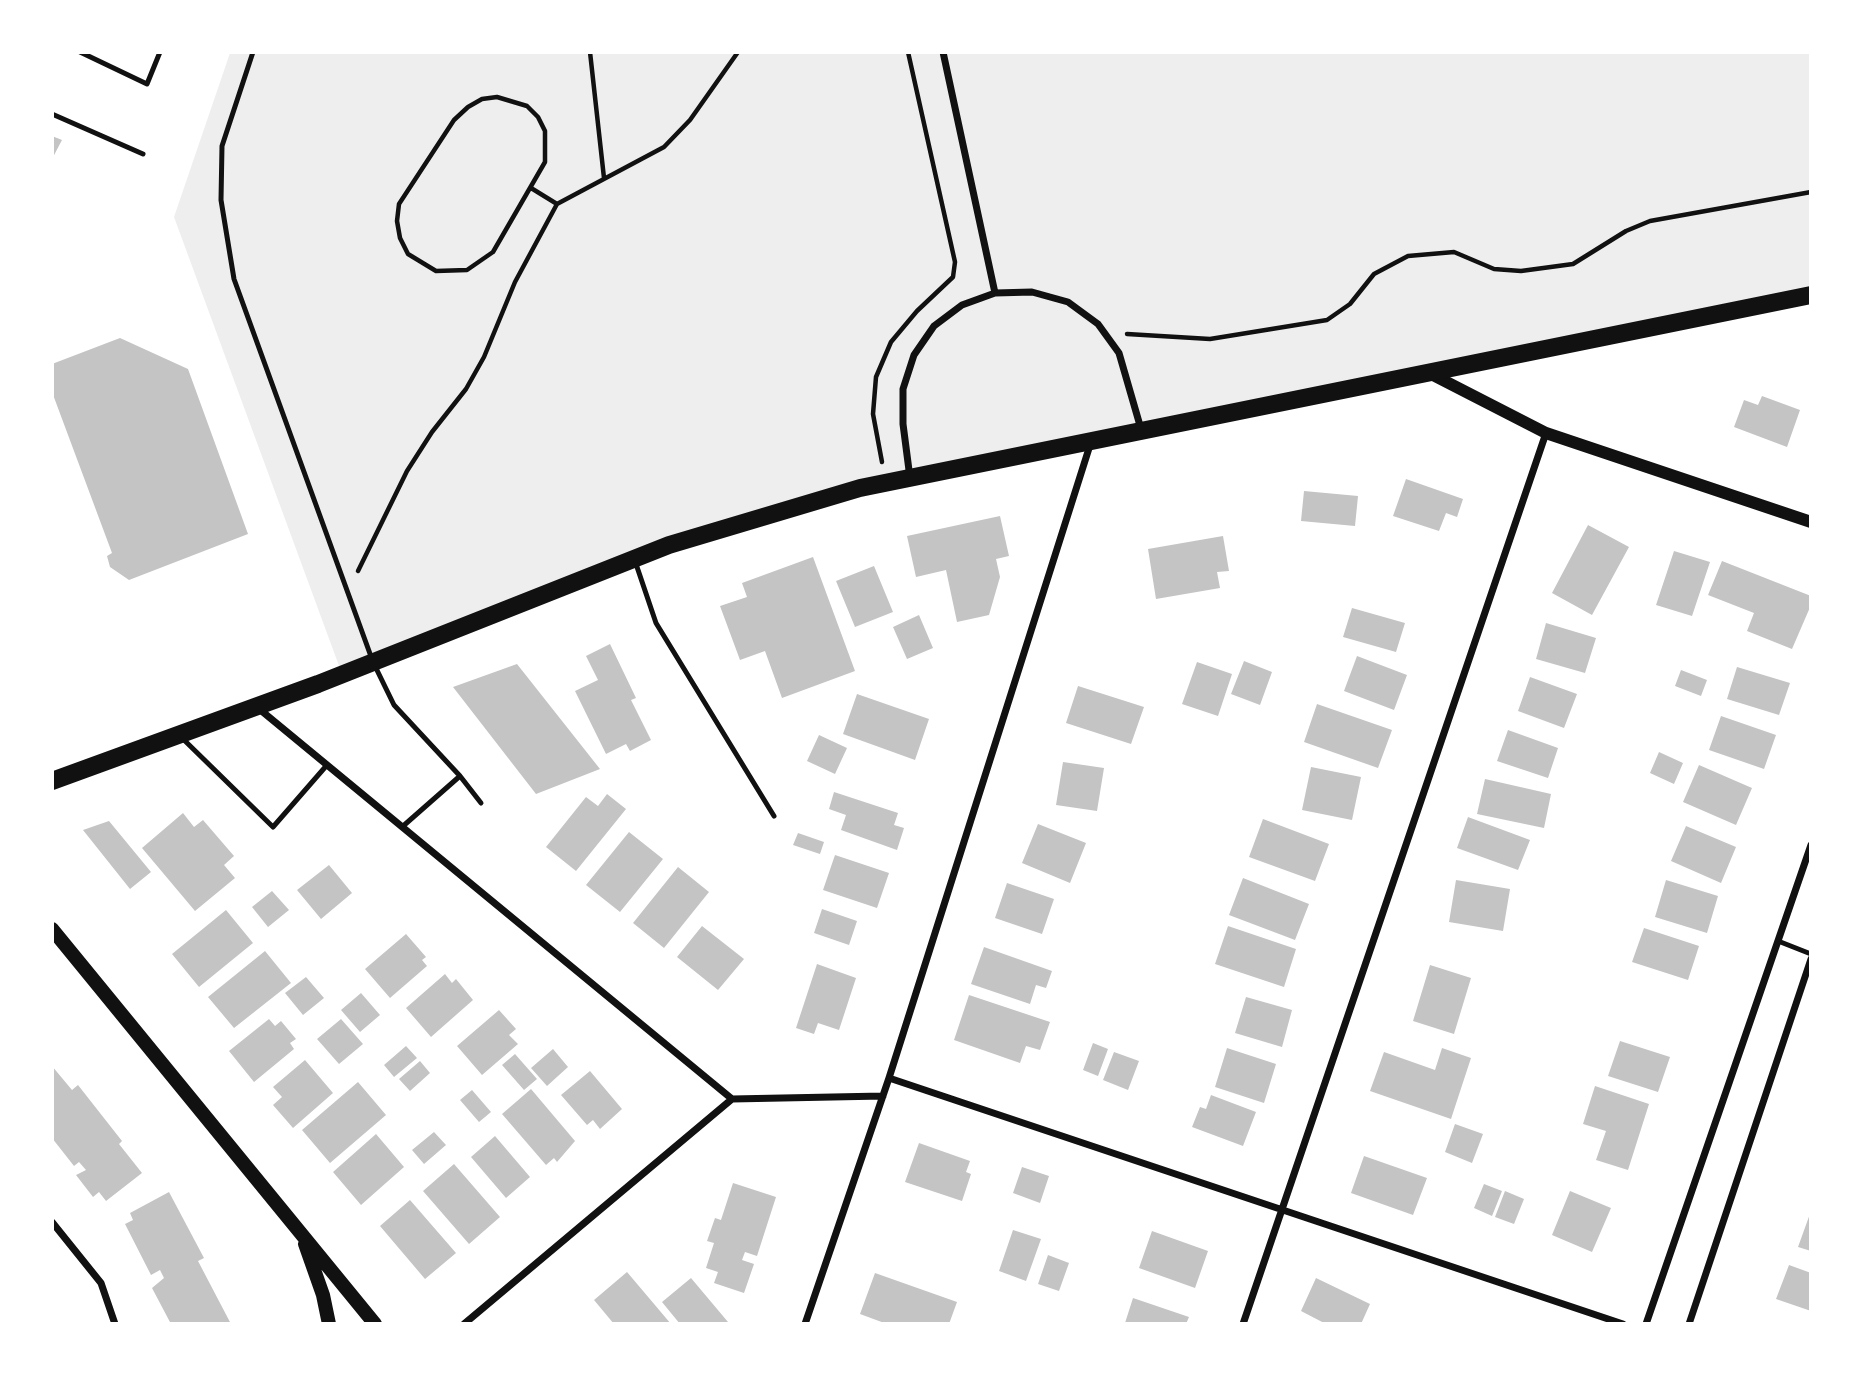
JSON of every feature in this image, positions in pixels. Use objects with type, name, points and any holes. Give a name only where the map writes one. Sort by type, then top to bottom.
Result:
[{"type":"main road","points":[[52,781],[373,662],[681,541],[885,483],[1811,295]]},
{"type":"main road","points":[[52,929],[375,1324]]},
{"type":"main road","points":[[302,1233],[323,1295],[329,1324]]},
{"type":"street","points":[[943,52],[995,293]]},
{"type":"street","points":[[910,478],[903,389],[914,355],[934,326],[962,305],[995,293],[1032,292],[1068,302],[1098,324],[1119,353],[1141,429]]},
{"type":"street","points":[[1431,374],[1546,433],[1811,522]]},
{"type":"street","points":[[1243,1324],[1546,433]]},
{"type":"street","points":[[806,1324],[889,1078],[1091,440]]},
{"type":"street","points":[[255,706],[732,1099]]},
{"type":"street","points":[[1646,1324],[1811,845]]},
{"type":"street","points":[[1689,1324],[1811,956]]},
{"type":"street","points":[[889,1078],[1623,1324]]},
{"type":"street","points":[[464,1324],[732,1099],[883,1096]]},
{"type":"street","points":[[52,1223],[102,1283],[115,1324]]},
{"type":"lane","points":[[80,52],[148,84],[160,52]]},
{"type":"lane","points":[[253,52],[222,146],[220,200],[234,279],[373,662],[394,705],[460,776],[481,803]]},
{"type":"lane","points":[[52,114],[143,154]]},
{"type":"lane","points":[[634,558],[656,623],[774,816]]},
{"type":"lane","points":[[178,734],[273,828],[327,765]]},
{"type":"lane","points":[[402,827],[460,776]]},
{"type":"lane","points":[[1778,941],[1811,956]]},
{"type":"path","points":[[590,52],[604,178]]},
{"type":"path","points":[[348,594],[407,471],[432,432],[466,390],[484,357],[515,282],[558,204],[664,147],[690,120],[738,52]]},
{"type":"path","points":[[885,483],[873,414],[876,377],[891,342],[917,311],[953,277],[955,262],[908,52]]},
{"type":"path","points":[[482,99],[513,99],[527,106],[538,117],[545,131],[548,147],[545,162],[531,188],[493,251],[467,270],[436,271],[422,265],[408,254],[400,238],[398,212],[407,188],[454,120],[482,99]]},
{"type":"path","points":[[531,188],[558,204]]},
{"type":"path","points":[[1103,331],[1210,339],[1327,320],[1350,303],[1374,274],[1408,256],[1454,252],[1494,269],[1521,271],[1573,264],[1626,231],[1650,221],[1811,192]]},
{"type":"shaded area","points":[[230,53],[1810,53],[1810,295],[1091,440],[669,545],[342,674],[174,217]]},
{"type":"building","points":[[52,136],[62,140],[52,159]]},
{"type":"building","points":[[120,338],[188,369],[248,534],[129,580],[110,567],[107,556],[112,553],[52,392],[52,364]]},
{"type":"building","points":[[1762,396],[1800,410],[1787,447],[1734,427],[1744,400],[1758,405]]},
{"type":"building","points":[[1406,479],[1463,499],[1457,517],[1446,513],[1439,531],[1393,516]]},
{"type":"building","points":[[1304,491],[1358,496],[1355,526],[1301,521]]},
{"type":"building","points":[[1000,516],[1009,556],[996,559],[1000,577],[989,615],[957,622],[946,570],[916,577],[907,536]]},
{"type":"building","points":[[1588,525],[1629,547],[1592,615],[1552,593]]},
{"type":"building","points":[[1223,536],[1229,571],[1217,572],[1220,588],[1156,599],[1148,549]]},
{"type":"building","points":[[1674,551],[1710,562],[1692,616],[1656,605]]},
{"type":"building","points":[[813,557],[855,671],[782,698],[765,651],[740,660],[720,606],[747,597],[742,583]]},
{"type":"building","points":[[1722,561],[1811,596],[1811,605],[1792,649],[1747,631],[1754,613],[1708,595]]},
{"type":"building","points":[[874,566],[893,612],[855,627],[836,581]]},
{"type":"building","points":[[1352,608],[1405,623],[1396,652],[1343,637]]},
{"type":"building","points":[[919,615],[933,648],[907,659],[893,627]]},
{"type":"building","points":[[1546,623],[1596,638],[1585,673],[1536,659]]},
{"type":"building","points":[[610,644],[636,698],[631,700],[651,740],[630,751],[626,744],[606,754],[575,691],[598,680],[586,656]]},
{"type":"building","points":[[1357,656],[1407,675],[1394,710],[1344,691]]},
{"type":"building","points":[[1244,661],[1272,672],[1260,705],[1231,694]]},
{"type":"building","points":[[1197,662],[1232,674],[1218,716],[1182,704]]},
{"type":"building","points":[[517,664],[600,769],[536,794],[453,687]]},
{"type":"building","points":[[1737,667],[1790,683],[1779,715],[1727,699]]},
{"type":"building","points":[[1681,670],[1707,680],[1701,696],[1675,686]]},
{"type":"building","points":[[1530,677],[1577,694],[1564,728],[1518,711]]},
{"type":"building","points":[[1078,686],[1144,707],[1131,744],[1066,723]]},
{"type":"building","points":[[857,694],[929,719],[915,760],[843,734]]},
{"type":"building","points":[[1317,704],[1392,730],[1378,768],[1304,742]]},
{"type":"building","points":[[1721,716],[1776,735],[1764,769],[1709,750]]},
{"type":"building","points":[[1508,730],[1558,748],[1548,778],[1497,761]]},
{"type":"building","points":[[819,735],[847,748],[835,774],[807,761]]},
{"type":"building","points":[[1659,752],[1683,763],[1674,784],[1650,773]]},
{"type":"building","points":[[1063,762],[1104,768],[1097,811],[1056,805]]},
{"type":"building","points":[[1699,765],[1752,788],[1736,825],[1683,802]]},
{"type":"building","points":[[1311,767],[1361,777],[1352,820],[1302,810]]},
{"type":"building","points":[[1485,779],[1551,794],[1544,828],[1477,814]]},
{"type":"building","points":[[834,792],[898,813],[894,825],[904,828],[897,850],[841,830],[846,815],[829,809]]},
{"type":"building","points":[[607,794],[626,809],[576,871],[546,847],[586,797],[598,806]]},
{"type":"building","points":[[183,813],[194,827],[203,820],[234,856],[224,865],[235,878],[195,911],[142,848]]},
{"type":"building","points":[[1468,817],[1530,840],[1518,870],[1457,848]]},
{"type":"building","points":[[1263,819],[1329,844],[1315,881],[1249,857]]},
{"type":"building","points":[[109,821],[151,872],[130,889],[83,830]]},
{"type":"building","points":[[1038,824],[1086,843],[1070,883],[1022,863]]},
{"type":"building","points":[[1686,826],[1736,847],[1721,883],[1671,861]]},
{"type":"building","points":[[629,832],[663,859],[620,912],[586,885]]},
{"type":"building","points":[[798,833],[824,842],[820,854],[793,845]]},
{"type":"building","points":[[835,855],[889,873],[877,908],[823,890]]},
{"type":"building","points":[[329,865],[352,893],[321,919],[297,890]]},
{"type":"building","points":[[678,867],[709,892],[664,948],[633,923]]},
{"type":"building","points":[[1243,878],[1309,904],[1295,940],[1229,915]]},
{"type":"building","points":[[1456,880],[1510,889],[1503,931],[1449,922]]},
{"type":"building","points":[[1666,880],[1718,896],[1707,933],[1655,917]]},
{"type":"building","points":[[1007,883],[1054,899],[1042,934],[995,918]]},
{"type":"building","points":[[272,891],[289,910],[268,927],[252,907]]},
{"type":"building","points":[[822,909],[857,921],[849,945],[814,933]]},
{"type":"building","points":[[226,910],[253,943],[199,987],[172,954]]},
{"type":"building","points":[[702,926],[744,959],[718,990],[677,957]]},
{"type":"building","points":[[1228,926],[1296,949],[1284,987],[1215,964]]},
{"type":"building","points":[[1644,928],[1699,946],[1688,980],[1632,962]]},
{"type":"building","points":[[406,934],[426,957],[422,960],[427,966],[390,998],[365,969]]},
{"type":"building","points":[[984,947],[1052,971],[1046,988],[1036,985],[1030,1004],[971,984]]},
{"type":"building","points":[[265,951],[291,983],[234,1028],[208,997]]},
{"type":"building","points":[[817,964],[856,978],[839,1030],[818,1023],[814,1034],[796,1028]]},
{"type":"building","points":[[1430,965],[1471,978],[1454,1034],[1413,1021]]},
{"type":"building","points":[[445,974],[452,983],[456,979],[473,1000],[431,1037],[406,1008]]},
{"type":"building","points":[[306,977],[324,998],[303,1015],[285,993]]},
{"type":"building","points":[[361,993],[380,1015],[360,1032],[341,1010]]},
{"type":"building","points":[[969,995],[1050,1022],[1040,1050],[1026,1046],[1020,1063],[954,1040]]},
{"type":"building","points":[[1246,997],[1292,1010],[1282,1047],[1235,1033]]},
{"type":"building","points":[[499,1010],[516,1029],[509,1035],[518,1044],[482,1075],[457,1046]]},
{"type":"building","points":[[269,1019],[275,1026],[281,1021],[296,1039],[290,1043],[294,1049],[254,1082],[229,1051]]},
{"type":"building","points":[[341,1019],[363,1044],[339,1064],[317,1039]]},
{"type":"building","points":[[1620,1041],[1670,1057],[1658,1092],[1608,1076]]},
{"type":"building","points":[[1093,1043],[1108,1049],[1098,1076],[1083,1070]]},
{"type":"building","points":[[406,1046],[417,1058],[394,1077],[384,1065]]},
{"type":"building","points":[[1227,1048],[1276,1064],[1264,1103],[1215,1087]]},
{"type":"building","points":[[1442,1048],[1471,1058],[1451,1119],[1370,1091],[1384,1052],[1435,1070]]},
{"type":"building","points":[[553,1049],[568,1067],[547,1086],[531,1068]]},
{"type":"building","points":[[1114,1052],[1139,1061],[1128,1090],[1103,1080]]},
{"type":"building","points":[[515,1054],[537,1079],[524,1090],[502,1065]]},
{"type":"building","points":[[305,1060],[333,1093],[293,1128],[273,1105],[282,1097],[273,1087]]},
{"type":"building","points":[[420,1061],[430,1073],[410,1091],[399,1079]]},
{"type":"building","points":[[52,1066],[72,1090],[78,1085],[122,1141],[119,1144],[142,1173],[106,1201],[99,1192],[93,1197],[76,1175],[86,1170],[79,1162],[74,1166],[52,1138]]},
{"type":"building","points":[[590,1071],[622,1109],[600,1129],[593,1120],[587,1125],[561,1095]]},
{"type":"building","points":[[358,1082],[386,1115],[330,1163],[302,1130]]},
{"type":"building","points":[[1595,1086],[1649,1104],[1628,1170],[1596,1160],[1606,1131],[1583,1124]]},
{"type":"building","points":[[531,1089],[575,1141],[557,1162],[554,1158],[546,1165],[502,1114]]},
{"type":"building","points":[[472,1090],[491,1112],[479,1122],[460,1100]]},
{"type":"building","points":[[1211,1095],[1256,1112],[1243,1146],[1192,1127],[1200,1107],[1206,1109]]},
{"type":"building","points":[[1455,1124],[1483,1134],[1472,1163],[1445,1152]]},
{"type":"building","points":[[434,1132],[446,1145],[424,1164],[412,1150]]},
{"type":"building","points":[[376,1134],[404,1167],[361,1205],[333,1172]]},
{"type":"building","points":[[495,1136],[530,1177],[506,1198],[471,1157]]},
{"type":"building","points":[[919,1143],[970,1161],[966,1172],[971,1174],[962,1201],[905,1182]]},
{"type":"building","points":[[1364,1156],[1427,1178],[1413,1215],[1351,1193]]},
{"type":"building","points":[[454,1164],[500,1217],[469,1244],[423,1191]]},
{"type":"building","points":[[1022,1167],[1049,1176],[1040,1203],[1013,1193]]},
{"type":"building","points":[[733,1183],[776,1197],[757,1256],[745,1252],[742,1260],[754,1264],[744,1293],[714,1283],[718,1272],[706,1268],[714,1243],[707,1241],[715,1218],[721,1220]]},
{"type":"building","points":[[1484,1184],[1502,1191],[1492,1216],[1474,1208]]},
{"type":"building","points":[[1505,1191],[1524,1199],[1514,1224],[1495,1217]]},
{"type":"building","points":[[1570,1191],[1611,1208],[1592,1252],[1552,1235]]},
{"type":"building","points":[[169,1192],[204,1258],[198,1261],[231,1324],[171,1324],[152,1288],[164,1278],[160,1270],[151,1275],[125,1224],[133,1220],[130,1213]]},
{"type":"building","points":[[410,1200],[456,1253],[425,1279],[380,1226]]},
{"type":"building","points":[[1811,1211],[1811,1251],[1798,1247]]},
{"type":"building","points":[[1013,1230],[1041,1239],[1026,1281],[999,1271]]},
{"type":"building","points":[[1152,1231],[1208,1251],[1195,1288],[1139,1268]]},
{"type":"building","points":[[1048,1255],[1069,1263],[1059,1291],[1038,1284]]},
{"type":"building","points":[[1789,1265],[1811,1273],[1811,1311],[1776,1299]]},
{"type":"building","points":[[627,1272],[671,1324],[614,1324],[594,1300]]},
{"type":"building","points":[[875,1273],[957,1302],[949,1324],[887,1324],[860,1314]]},
{"type":"building","points":[[691,1278],[728,1322],[726,1324],[680,1324],[662,1302]]},
{"type":"building","points":[[1316,1278],[1370,1304],[1361,1324],[1326,1324],[1301,1311]]},
{"type":"building","points":[[1133,1298],[1189,1317],[1186,1324],[1125,1323]]}]
